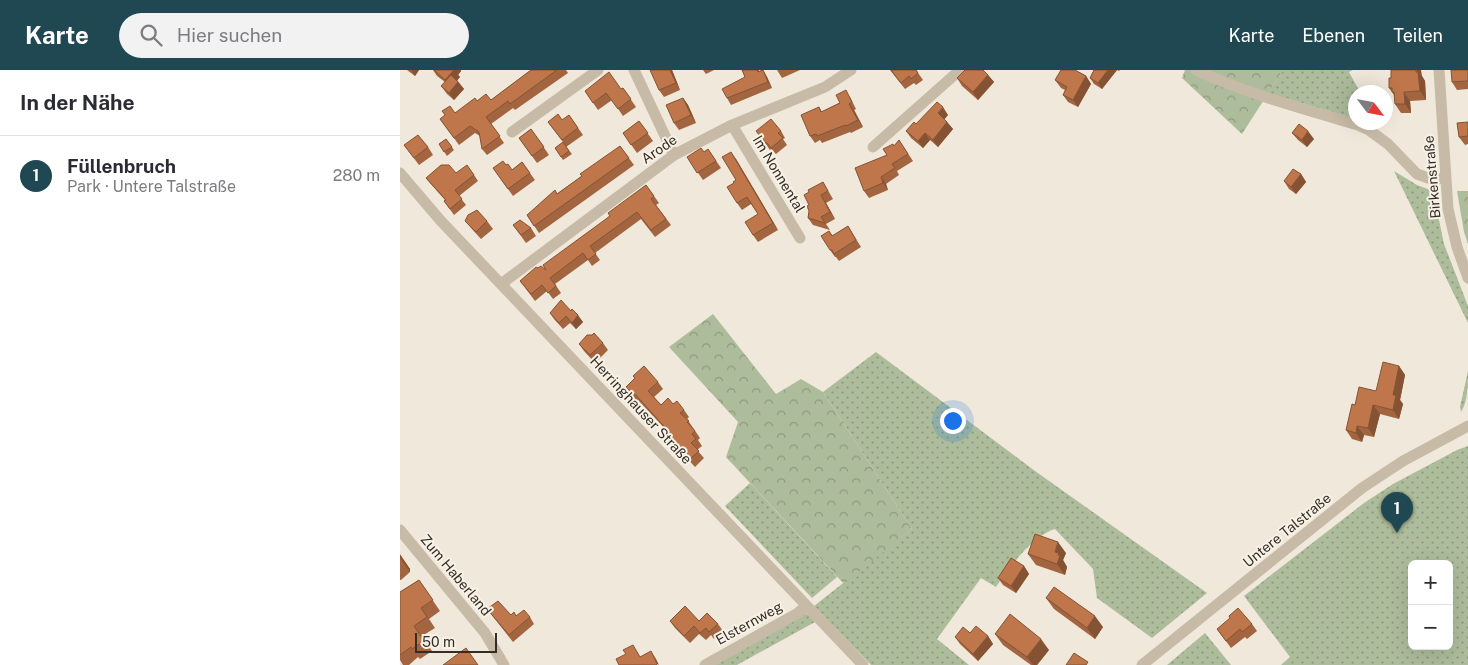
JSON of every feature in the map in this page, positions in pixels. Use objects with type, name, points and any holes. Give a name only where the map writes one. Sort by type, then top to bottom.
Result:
[{"type":"street","points":[[512,132],[598,70]]},
{"type":"street","points":[[634,70],[674,155]]},
{"type":"street","name":"Arode","points":[[501,284],[674,155],[732,125],[825,87],[851,70]]},
{"type":"street","points":[[873,146],[946,75],[960,70]]},
{"type":"street","points":[[1196,70],[1240,89],[1272,100],[1358,125],[1369,130],[1388,144],[1417,174],[1428,178],[1445,179]]},
{"type":"street","name":"Birkenstraße","points":[[1439,70],[1448,210],[1457,247],[1468,278]]},
{"type":"street","name":"Im Nonnental","points":[[732,125],[800,238]]},
{"type":"street","name":"Herringhauser Straße","points":[[400,173],[440,220],[863,665]]},
{"type":"street","name":"Untere Talstraße","points":[[1142,665],[1362,488],[1403,461],[1463,428],[1468,419]]},
{"type":"street","name":"Zum Haberland","points":[[400,530],[485,633],[504,665]]},
{"type":"street","name":"Elsternweg","points":[[705,665],[798,613],[806,606]]},
{"type":"green space","points":[[1185,70],[1283,70],[1242,134],[1182,78]]},
{"type":"green space","points":[[1283,70],[1353,70],[1349,72],[1356,85],[1348,85],[1348,117],[1268,93]]},
{"type":"green space","points":[[1394,171],[1417,185],[1433,191],[1444,244],[1468,306],[1468,323]]},
{"type":"green space","points":[[1457,191],[1468,191],[1468,244],[1464,232]]},
{"type":"green space","points":[[713,314],[776,394],[801,379],[823,392],[912,529],[844,584],[726,457],[738,422],[669,347]]},
{"type":"green space","points":[[876,352],[1035,471],[1207,593],[1152,638],[1097,598],[1093,569],[1055,529],[1047,532],[1030,545],[1014,562],[996,587],[981,578],[937,639],[969,665],[871,665],[814,606],[912,529],[823,392]]},
{"type":"green space","points":[[1468,371],[1468,388],[1461,412],[1460,407]]},
{"type":"green space","points":[[1468,446],[1468,665],[1281,665],[1290,657],[1244,596],[1364,503],[1393,484]]},
{"type":"green space","points":[[750,483],[837,577],[812,598],[725,506]]},
{"type":"green space","points":[[804,613],[809,615],[815,622],[737,665],[712,665]]},
{"type":"green space","points":[[1205,633],[1231,665],[1167,665]]},
{"type":"building","points":[[434,70],[454,70],[445,80]]},
{"type":"building","points":[[531,70],[557,70],[510,104],[508,101],[486,117],[500,136],[482,149],[479,132],[470,126],[454,138],[440,119],[445,115],[442,111],[450,106],[455,113],[475,98],[477,101],[486,94],[491,100]]},
{"type":"building","points":[[650,70],[670,70],[676,83],[659,90]]},
{"type":"building","points":[[742,70],[757,70],[758,72],[763,70],[768,82],[727,98],[722,89],[745,77]]},
{"type":"building","points":[[891,70],[916,70],[918,73],[911,79],[909,76],[901,83]]},
{"type":"building","points":[[965,70],[983,70],[988,75],[973,92],[957,78]]},
{"type":"building","points":[[1061,70],[1075,70],[1086,76],[1073,100],[1063,95],[1067,87],[1055,80]]},
{"type":"building","points":[[1094,70],[1108,70],[1098,83],[1090,78]]},
{"type":"building","points":[[1391,70],[1416,70],[1418,72],[1420,91],[1404,92],[1405,104],[1395,104],[1393,85],[1389,85],[1389,78],[1391,78]]},
{"type":"building","points":[[1451,70],[1468,70],[1468,81],[1452,82]]},
{"type":"building","points":[[609,72],[631,99],[618,109],[606,93],[593,103],[585,91]]},
{"type":"building","points":[[451,75],[458,82],[449,93],[441,86]]},
{"type":"building","points":[[846,90],[852,102],[849,104],[858,120],[817,136],[816,134],[810,136],[801,115],[819,107],[821,112],[840,103],[836,95]]},
{"type":"building","points":[[683,98],[691,115],[674,123],[666,105]]},
{"type":"building","points":[[937,102],[943,107],[938,113],[947,122],[933,140],[925,133],[918,141],[906,131],[914,122],[916,124]]},
{"type":"building","points":[[558,114],[562,120],[569,115],[578,128],[562,140],[548,122]]},
{"type":"building","points":[[771,119],[781,131],[778,133],[783,138],[771,148],[756,131]]},
{"type":"building","points":[[639,121],[648,133],[631,145],[623,133]]},
{"type":"building","points":[[1468,122],[1468,136],[1459,137],[1457,123]]},
{"type":"building","points":[[1299,124],[1308,131],[1302,140],[1292,133]]},
{"type":"building","points":[[531,129],[544,147],[532,156],[519,138]]},
{"type":"building","points":[[418,135],[428,147],[414,158],[404,145]]},
{"type":"building","points":[[446,139],[452,147],[444,152],[439,144]]},
{"type":"building","points":[[899,140],[908,154],[892,164],[895,168],[881,177],[883,183],[864,191],[855,168],[887,155],[883,149],[893,144],[894,146]]},
{"type":"building","points":[[563,142],[569,151],[561,157],[555,148]]},
{"type":"building","points":[[620,146],[629,158],[534,226],[527,215],[555,190],[557,194],[582,176],[580,174]]},
{"type":"building","points":[[701,148],[704,152],[708,149],[716,161],[697,173],[687,157]]},
{"type":"building","points":[[731,152],[773,223],[753,235],[745,222],[758,214],[747,197],[737,203],[727,187],[736,180],[722,157]]},
{"type":"building","points":[[503,161],[512,170],[522,162],[530,173],[508,189],[493,168]]},
{"type":"building","points":[[441,165],[449,165],[456,173],[467,165],[474,175],[455,190],[462,199],[450,209],[444,201],[446,200],[426,178]]},
{"type":"building","points":[[1293,169],[1301,174],[1291,187],[1284,181]]},
{"type":"building","points":[[823,182],[828,191],[821,195],[830,212],[821,217],[825,223],[808,218],[809,211],[807,206],[809,205],[804,195],[809,192],[808,190]]},
{"type":"building","points":[[646,185],[654,196],[651,199],[666,219],[651,230],[637,212],[590,246],[596,254],[588,260],[583,253],[550,278],[556,286],[548,293],[542,285],[531,294],[520,281],[536,267],[541,266],[546,270],[543,265],[610,216],[608,213]]},
{"type":"building","points":[[477,210],[487,221],[476,232],[465,221],[468,215]]},
{"type":"building","points":[[520,220],[531,228],[521,235],[513,225]]},
{"type":"building","points":[[848,226],[856,240],[834,254],[821,236],[829,231],[832,236]]},
{"type":"building","points":[[561,300],[571,311],[572,309],[578,315],[572,323],[566,316],[559,323],[550,313]]},
{"type":"building","points":[[594,333],[603,343],[590,355],[579,344],[587,335]]},
{"type":"building","points":[[1383,362],[1399,366],[1393,395],[1396,395],[1393,410],[1373,405],[1368,428],[1357,426],[1356,433],[1346,430],[1352,404],[1355,405],[1359,387],[1376,391]]},
{"type":"building","points":[[644,366],[658,382],[648,391],[661,405],[668,398],[673,404],[677,401],[684,410],[680,413],[689,421],[687,422],[695,431],[692,434],[696,439],[691,443],[699,451],[690,459],[667,435],[670,433],[633,392],[632,394],[626,387],[635,378],[633,376]]},
{"type":"building","points":[[1035,534],[1058,542],[1055,552],[1059,553],[1058,555],[1060,556],[1057,564],[1028,554]]},
{"type":"building","points":[[1011,558],[1024,566],[1011,586],[998,578]]},
{"type":"building","points":[[419,580],[433,600],[421,608],[427,617],[414,626],[424,641],[400,655],[400,592]]},
{"type":"building","points":[[1054,587],[1095,616],[1087,628],[1046,598]]},
{"type":"building","points":[[498,601],[511,615],[514,612],[516,616],[524,610],[530,617],[509,635],[487,609]]},
{"type":"building","points":[[685,606],[699,621],[707,613],[718,624],[709,632],[706,628],[700,633],[694,626],[684,636],[670,621]]},
{"type":"building","points":[[1238,608],[1252,624],[1242,632],[1240,629],[1226,641],[1217,629]]},
{"type":"building","points":[[1010,614],[1041,639],[1027,657],[995,634]]},
{"type":"building","points":[[976,626],[988,636],[973,654],[955,637],[963,627],[970,633]]},
{"type":"building","points":[[633,645],[640,657],[651,651],[657,664],[619,665],[616,659],[626,654],[623,650]]},
{"type":"building","points":[[466,648],[478,665],[443,665]]},
{"type":"building","points":[[1074,653],[1088,662],[1086,665],[1066,665]]},
{"type":"place","name":"Füllenbruch","points":[[1397,533]]}]
